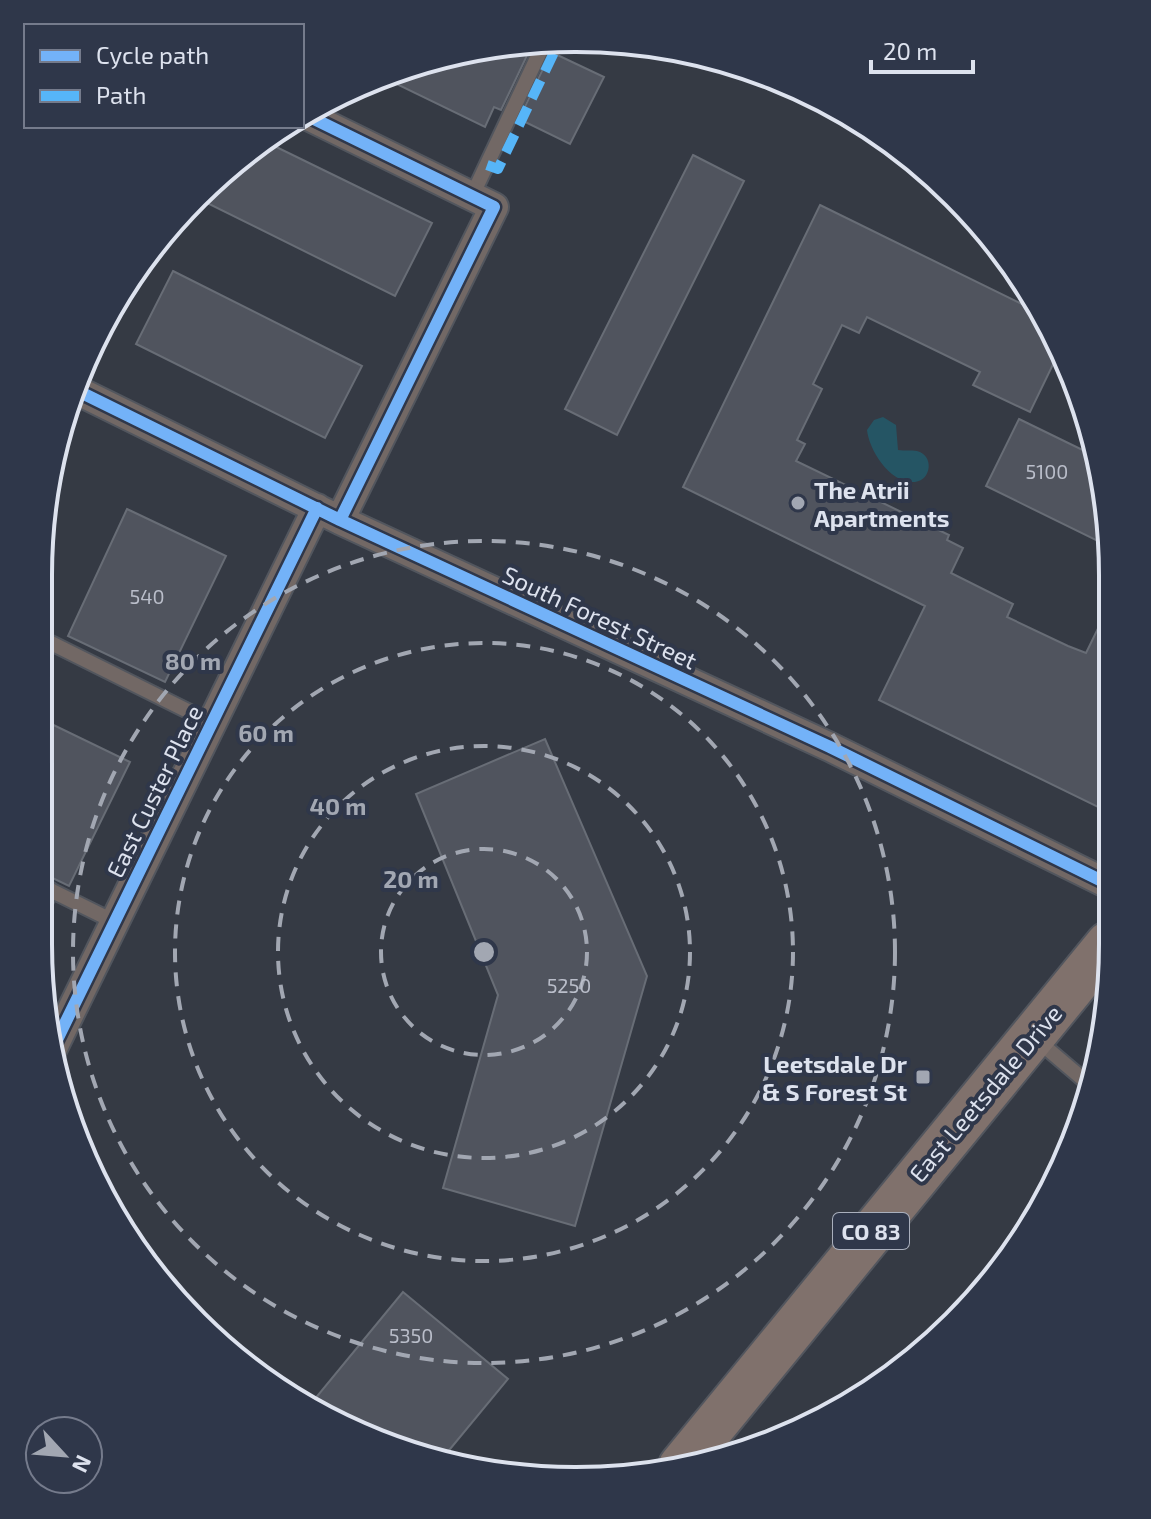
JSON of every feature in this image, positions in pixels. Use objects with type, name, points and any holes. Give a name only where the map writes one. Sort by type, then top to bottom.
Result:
[{"type":"main road","name":"East Leetsdale Drive","points":[[691,1454],[1099,955]]},
{"type":"street","points":[[317,120],[483,202]]},
{"type":"street","name":"East Custer Place","points":[[60,1034],[212,723],[329,514],[483,202]]},
{"type":"street","name":"South Forest Street","points":[[85,394],[329,514],[830,747],[1099,880]]},
{"type":"lane","points":[[483,202],[540,53]]},
{"type":"lane","points":[[52,643],[212,723]]},
{"type":"lane","points":[[52,890],[115,922]]},
{"type":"lane","points":[[1032,1036],[1081,1078]]},
{"type":"water","points":[[883,417],[896,425],[898,450],[917,451],[926,457],[928,472],[921,480],[915,482],[897,478],[876,456],[867,430],[874,420]]},
{"type":"building","points":[[551,53],[604,77],[570,144],[519,119]]},
{"type":"building","points":[[528,54],[501,110],[494,107],[485,127],[396,84],[473,62]]},
{"type":"building","points":[[276,147],[432,223],[395,296],[207,203]]},
{"type":"building","points":[[693,155],[744,181],[617,435],[565,409]]},
{"type":"building","name":"The Atrii Apartments","points":[[820,205],[1023,305],[1054,363],[1030,412],[973,385],[980,372],[867,317],[859,333],[842,325],[813,384],[822,389],[797,440],[805,444],[796,461],[949,535],[947,540],[963,548],[951,573],[1013,604],[1007,617],[1086,653],[1099,626],[1098,807],[879,700],[925,606],[683,487]]},
{"type":"building","points":[[173,271],[362,366],[325,438],[136,344]]},
{"type":"building","name":"The Atrii Apartments","points":[[1019,419],[1084,450],[1095,507],[1098,541],[986,486]]},
{"type":"building","points":[[127,509],[226,556],[165,682],[68,636]]},
{"type":"building","points":[[52,724],[130,762],[69,886],[52,878]]},
{"type":"building","points":[[545,739],[647,976],[575,1226],[443,1188],[498,995],[416,794]]},
{"type":"building","points":[[403,1292],[508,1379],[448,1451],[375,1427],[316,1398]]},
{"type":"marked path","points":[[487,165],[498,169],[554,53]]},
{"type":"cycle path","points":[[317,120],[494,207],[340,520]]},
{"type":"cycle path","points":[[85,394],[340,520],[830,747],[1099,880]]},
{"type":"cycle path","points":[[60,1034],[317,508]]},
{"type":"place","name":"The Atrii Apartments","points":[[798,503]]},
{"type":"place","name":"Leetsdale Dr & S Forest St","points":[[923,1077]]}]
